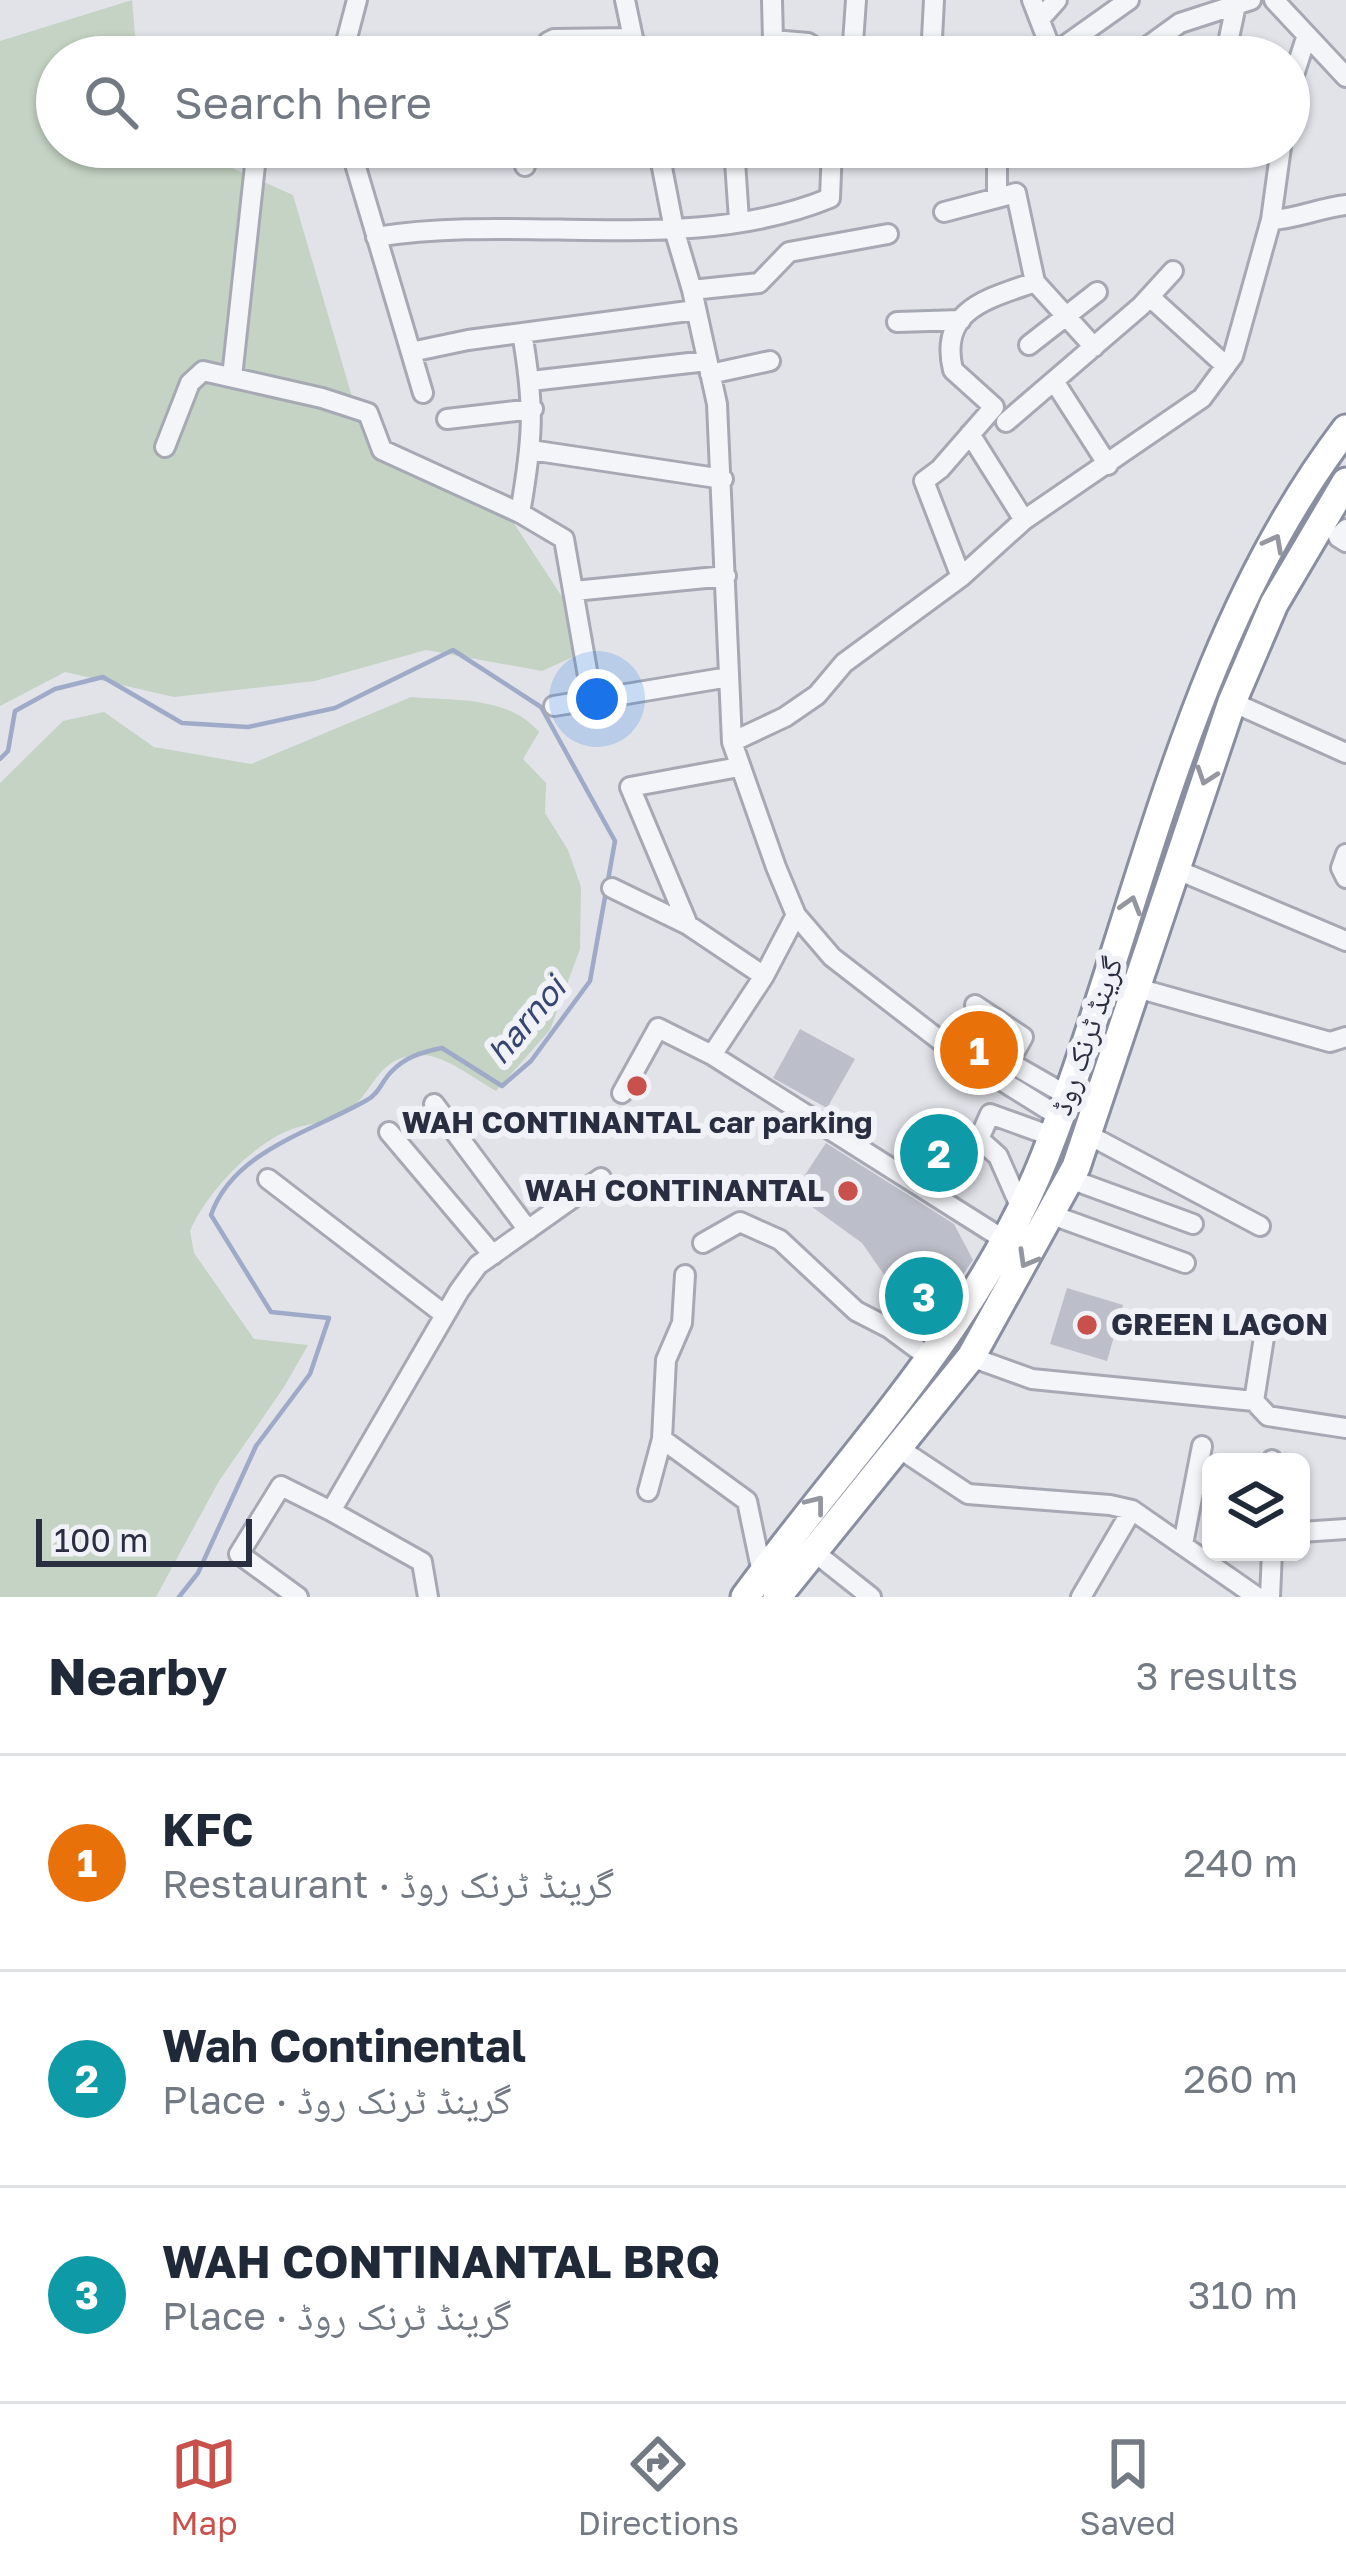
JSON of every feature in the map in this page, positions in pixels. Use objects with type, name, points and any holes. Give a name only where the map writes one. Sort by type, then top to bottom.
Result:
[{"type":"highway","name":"گرینڈ ٹرنک روڈ","points":[[770,1585],[932,1359],[1020,1206],[1056,1126],[1163,800],[1212,671],[1289,514],[1346,429]]},
{"type":"highway","name":"گرینڈ ٹرنک روڈ","points":[[745,1597],[770,1585],[813,1551],[971,1357],[1052,1215],[1087,1134],[1232,702],[1300,556],[1346,482]]},
{"type":"highway","points":[[1056,1126],[1073,1173]]},
{"type":"street","points":[[348,36],[357,0]]},
{"type":"street","points":[[625,0],[633,36]]},
{"type":"street","points":[[772,0],[773,36]]},
{"type":"street","points":[[853,36],[856,0]]},
{"type":"street","points":[[932,36],[934,0]]},
{"type":"street","points":[[1032,0],[1046,36]]},
{"type":"street","points":[[1040,20],[1057,0]]},
{"type":"street","points":[[1081,36],[1129,0]]},
{"type":"street","points":[[1274,0],[1304,36]]},
{"type":"street","points":[[1162,36],[1180,23],[1244,2]]},
{"type":"street","points":[[1232,36],[1244,2]]},
{"type":"street","points":[[1310,42],[1346,77]]},
{"type":"street","points":[[232,376],[255,168]]},
{"type":"street","points":[[356,168],[423,393]]},
{"type":"street","points":[[662,168],[709,367],[723,479],[732,742],[796,915],[832,957],[1056,1126]]},
{"type":"street","points":[[735,168],[739,220]]},
{"type":"street","points":[[376,238],[435,228],[674,230],[780,214],[830,197],[831,168]]},
{"type":"street","points":[[997,168],[997,199]]},
{"type":"street","points":[[732,742],[785,717],[817,695],[844,663],[962,577],[1024,520],[1202,398],[1233,356],[1270,220],[1279,168]]},
{"type":"street","points":[[944,212],[1016,193],[1035,282],[1094,347]]},
{"type":"street","points":[[1270,220],[1295,219],[1307,211],[1346,205]]},
{"type":"street","points":[[411,352],[694,300],[759,283],[789,252],[888,234]]},
{"type":"street","points":[[1006,422],[1150,297],[1173,271]]},
{"type":"street","points":[[962,577],[924,486],[994,407],[953,370],[951,347],[970,306],[1035,282]]},
{"type":"street","points":[[1029,345],[1097,292]]},
{"type":"street","points":[[1150,297],[1226,366]]},
{"type":"street","points":[[897,322],[961,320]]},
{"type":"street","points":[[520,513],[533,409],[522,333]]},
{"type":"street","points":[[531,381],[770,361]]},
{"type":"street","points":[[165,447],[197,372],[232,376],[368,413],[382,449],[520,513],[564,539],[592,699]]},
{"type":"street","points":[[1054,381],[1108,465]]},
{"type":"street","points":[[447,419],[533,409]]},
{"type":"street","points":[[970,434],[1024,520]]},
{"type":"street","points":[[531,450],[723,479]]},
{"type":"street","points":[[1346,529],[1339,537],[1346,542]]},
{"type":"street","points":[[574,591],[726,576]]},
{"type":"street","points":[[554,706],[729,677]]},
{"type":"street","points":[[1232,702],[1346,753]]},
{"type":"street","points":[[688,925],[630,787],[739,767]]},
{"type":"street","points":[[1346,854],[1341,868],[1346,878]]},
{"type":"street","points":[[1175,869],[1346,941]]},
{"type":"street","points":[[612,888],[688,925],[764,976]]},
{"type":"street","points":[[712,1054],[764,976],[796,915]]},
{"type":"street","points":[[1136,988],[1330,1042],[1346,1037]]},
{"type":"street","points":[[975,1006],[1023,1036],[1009,1062],[1056,1126]]},
{"type":"street","points":[[622,1094],[658,1028],[712,1054],[1003,1239]]},
{"type":"street","points":[[434,1104],[528,1230]]},
{"type":"street","points":[[1020,1206],[998,1156],[979,1139],[990,1114],[1056,1126]]},
{"type":"street","points":[[389,1132],[493,1255]]},
{"type":"street","points":[[1087,1134],[1260,1226]]},
{"type":"street","points":[[1073,1173],[1193,1224]]},
{"type":"street","points":[[331,1511],[478,1265],[601,1178]]},
{"type":"street","points":[[268,1180],[445,1315]]},
{"type":"street","points":[[1052,1215],[1185,1263]]},
{"type":"street","points":[[703,1243],[740,1222],[768,1232],[856,1311],[932,1359]]},
{"type":"street","points":[[648,1491],[662,1439],[666,1360],[682,1323],[685,1275]]},
{"type":"street","points":[[1254,1402],[1265,1331]]},
{"type":"street","points":[[971,1357],[1032,1379],[1254,1402],[1268,1416],[1346,1428]]},
{"type":"street","points":[[662,1439],[747,1502],[770,1585]]},
{"type":"street","points":[[1183,1544],[1202,1446]]},
{"type":"street","points":[[897,1447],[968,1494],[1132,1510],[1183,1544],[1243,1594]]},
{"type":"street","points":[[298,1597],[238,1554],[281,1486],[422,1562],[428,1597]]},
{"type":"street","points":[[1081,1597],[1132,1510]]},
{"type":"street","points":[[1310,1531],[1346,1528]]},
{"type":"street","points":[[813,1551],[871,1597]]},
{"type":"street","points":[[1270,1597],[1272,1561]]},
{"type":"green space","points":[[132,0],[135,36],[36,36],[36,168],[232,168],[293,195],[355,407],[408,468],[513,522],[595,647],[542,671],[426,650],[315,681],[174,697],[65,672],[0,706],[0,41]]},
{"type":"green space","points":[[411,697],[497,706],[527,720],[539,732],[523,759],[546,783],[545,813],[568,850],[581,887],[580,949],[550,1030],[496,1091],[431,1056],[394,1061],[345,1113],[277,1136],[232,1171],[190,1231],[194,1253],[254,1339],[308,1345],[219,1481],[156,1597],[0,1597],[0,783],[63,721],[104,712],[154,747],[251,764]]},
{"type":"building","points":[[800,1029],[855,1059],[827,1108],[773,1078]]},
{"type":"building","points":[[826,1143],[954,1224],[973,1260],[924,1332],[862,1243],[793,1193]]},
{"type":"building","name":"GREEN LAGON","points":[[1067,1288],[1123,1305],[1107,1361],[1050,1344]]},
{"type":"waterway","name":"harnoi","points":[[0,759],[8,751],[15,711],[55,689],[103,677],[182,723],[248,727],[335,708],[453,650],[541,707],[615,841],[590,981],[531,1061],[502,1086],[442,1048],[414,1056],[391,1072],[371,1097],[277,1145],[237,1174],[222,1193],[211,1215],[271,1312],[329,1318],[310,1374],[256,1446],[198,1573],[179,1597]]},
{"type":"place","name":"KFC","points":[[979,1050]]},
{"type":"place","name":"WAH CONTINANTAL car parking","points":[[637,1086]]},
{"type":"place","name":"Wah Continental","points":[[939,1153]]},
{"type":"place","name":"WAH CONTINANTAL","points":[[848,1191]]},
{"type":"place","name":"WAH CONTINANTAL BRQ","points":[[924,1296]]},
{"type":"place","name":"GREEN LAGON","points":[[1087,1325]]}]
